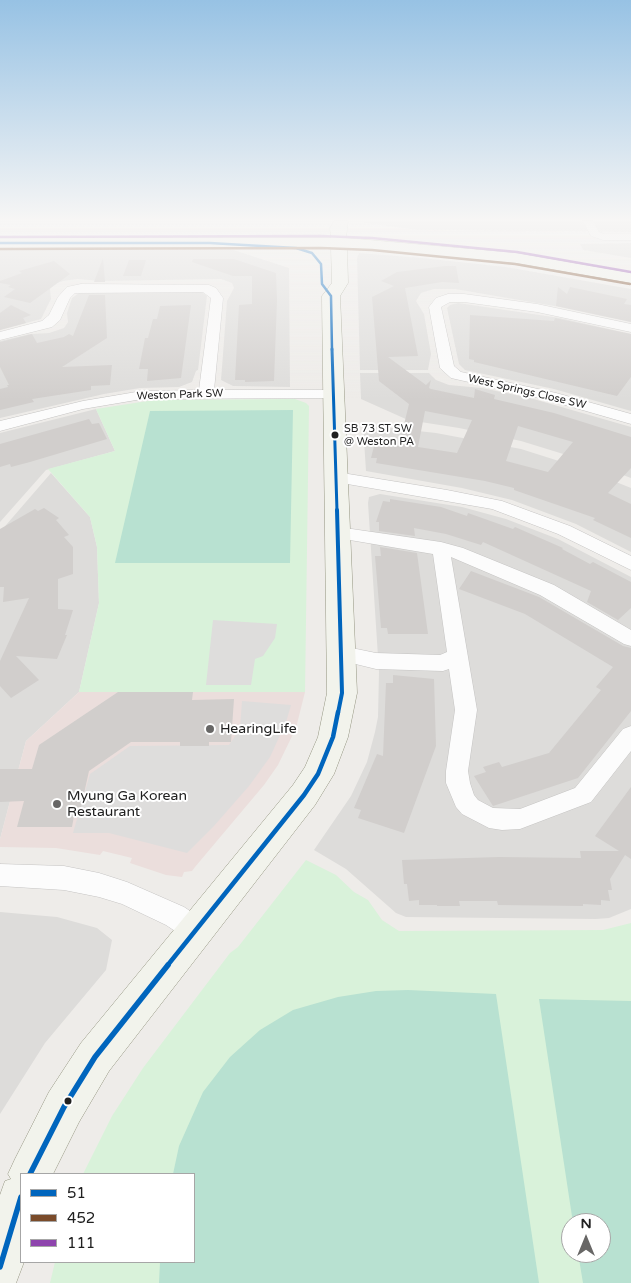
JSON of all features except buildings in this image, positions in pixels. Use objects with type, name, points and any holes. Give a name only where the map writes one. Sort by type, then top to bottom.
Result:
[{"type":"main road","points":[[322,281],[322,284],[332,296]]},
{"type":"main road","points":[[31,1173],[64,1107],[95,1057],[196,930],[250,866],[318,774],[333,737],[342,693],[332,296],[340,281]]},
{"type":"main road","points":[[0,1267],[20,1200]]},
{"type":"street","points":[[0,336],[47,324],[56,317],[64,296],[71,290],[80,288],[206,288],[212,291],[217,298],[206,394]]},
{"type":"street","name":"West Springs Close SW","points":[[631,328],[546,310],[464,298],[448,298],[440,301],[435,307],[446,364],[452,372],[464,378],[569,400],[631,419]]},
{"type":"street","name":"Weston Park SW","points":[[0,426],[84,405],[160,394],[334,394]]},
{"type":"street","points":[[336,477],[457,496],[504,508],[545,521],[631,564]]},
{"type":"street","points":[[338,533],[441,548],[464,554],[547,590],[631,639]]},
{"type":"street","points":[[441,548],[456,656],[466,710],[458,783],[464,800],[470,807],[489,818],[502,820],[520,819],[583,795],[631,735]]},
{"type":"street","points":[[342,654],[376,661],[443,663],[456,656]]},
{"type":"street","points":[[0,875],[64,878],[99,886],[127,894],[175,916],[196,930]]},
{"type":"shaded area","points":[[0,281],[64,281],[54,284],[50,289],[51,299],[41,319],[0,330]]},
{"type":"shaded area","points":[[226,281],[289,281],[290,387],[233,386],[221,380],[227,301],[234,288],[232,283]]},
{"type":"shaded area","points":[[358,281],[585,281],[631,289],[631,322],[560,307],[455,289],[434,289],[421,293],[416,301],[424,314],[431,354],[428,370],[360,370]]},
{"type":"shaded area","points":[[202,292],[207,296],[198,370],[192,382],[179,387],[140,388],[104,394],[0,418],[0,341],[30,334],[49,333],[64,328],[68,322],[67,313],[72,298],[79,293]]},
{"type":"shaded area","points":[[458,303],[560,318],[631,334],[631,411],[554,389],[465,370],[459,364],[447,308]]},
{"type":"shaded area","points":[[360,373],[429,373],[436,380],[449,385],[482,388],[530,398],[631,427],[631,478],[586,461],[521,441],[408,420],[361,399]]},
{"type":"shaded area","points":[[96,409],[115,451],[46,470],[0,522],[0,433]]},
{"type":"shaded area","points":[[363,425],[436,433],[521,449],[581,468],[631,488],[631,552],[576,524],[512,500],[462,488],[366,471]]},
{"type":"shaded area","points":[[51,473],[90,517],[97,547],[99,603],[79,692],[26,741],[0,839],[0,532]]},
{"type":"shaded area","points":[[380,494],[462,507],[506,519],[558,539],[631,577],[631,909],[609,918],[596,919],[406,917],[396,913],[346,869],[314,850],[351,796],[367,762],[378,717],[379,672],[368,503],[369,497]]},
{"type":"shaded area","points":[[213,620],[277,624],[275,638],[263,656],[255,659],[251,685],[206,685]]},
{"type":"shaded area","points":[[79,692],[305,692],[296,728],[278,765],[264,785],[192,871],[184,872],[182,877],[166,875],[130,863],[132,858],[103,851],[100,855],[56,848],[0,847],[0,839],[26,741]]},
{"type":"shaded area","points":[[242,701],[291,705],[286,722],[270,757],[249,786],[187,853],[109,833],[73,833],[90,774],[130,746],[229,745],[240,729]]},
{"type":"shaded area","points":[[0,912],[57,917],[97,928],[112,940],[106,970],[45,1043],[0,1114]]},
{"type":"green space","points":[[295,399],[309,406],[305,692],[79,692],[99,603],[97,547],[90,517],[48,469],[115,451],[96,409],[154,400]]},
{"type":"green space","points":[[293,410],[290,563],[115,563],[150,411]]},
{"type":"green space","points":[[306,860],[336,875],[354,892],[368,900],[382,920],[399,931],[603,930],[631,923],[631,1283],[50,1283],[55,1263],[195,1263],[195,1173],[84,1173],[112,1116],[143,1068],[230,953],[238,947]]},
{"type":"green space","points":[[408,990],[496,994],[539,1283],[159,1283],[160,1263],[195,1263],[195,1173],[173,1173],[179,1146],[203,1092],[230,1057],[260,1030],[293,1010],[338,997],[376,991]]},
{"type":"green space","points":[[539,999],[631,1001],[631,1283],[583,1283],[580,1263],[611,1263],[611,1213],[571,1213]]},
{"type":"transit line","name":"51","points":[[31,1173],[64,1107],[95,1057],[304,795],[318,774],[333,737],[342,693],[331,296],[322,281]]},
{"type":"transit line","name":"452","points":[[612,281],[630,284]]},
{"type":"transit line","name":"51","points":[[0,1267],[20,1200]]},
{"type":"place","name":"SB 73 ST SW @ Weston PA","points":[[335,435]]},
{"type":"place","name":"HearingLife","points":[[210,729]]},
{"type":"place","name":"Myung Ga Korean Restaurant","points":[[57,804]]}]
